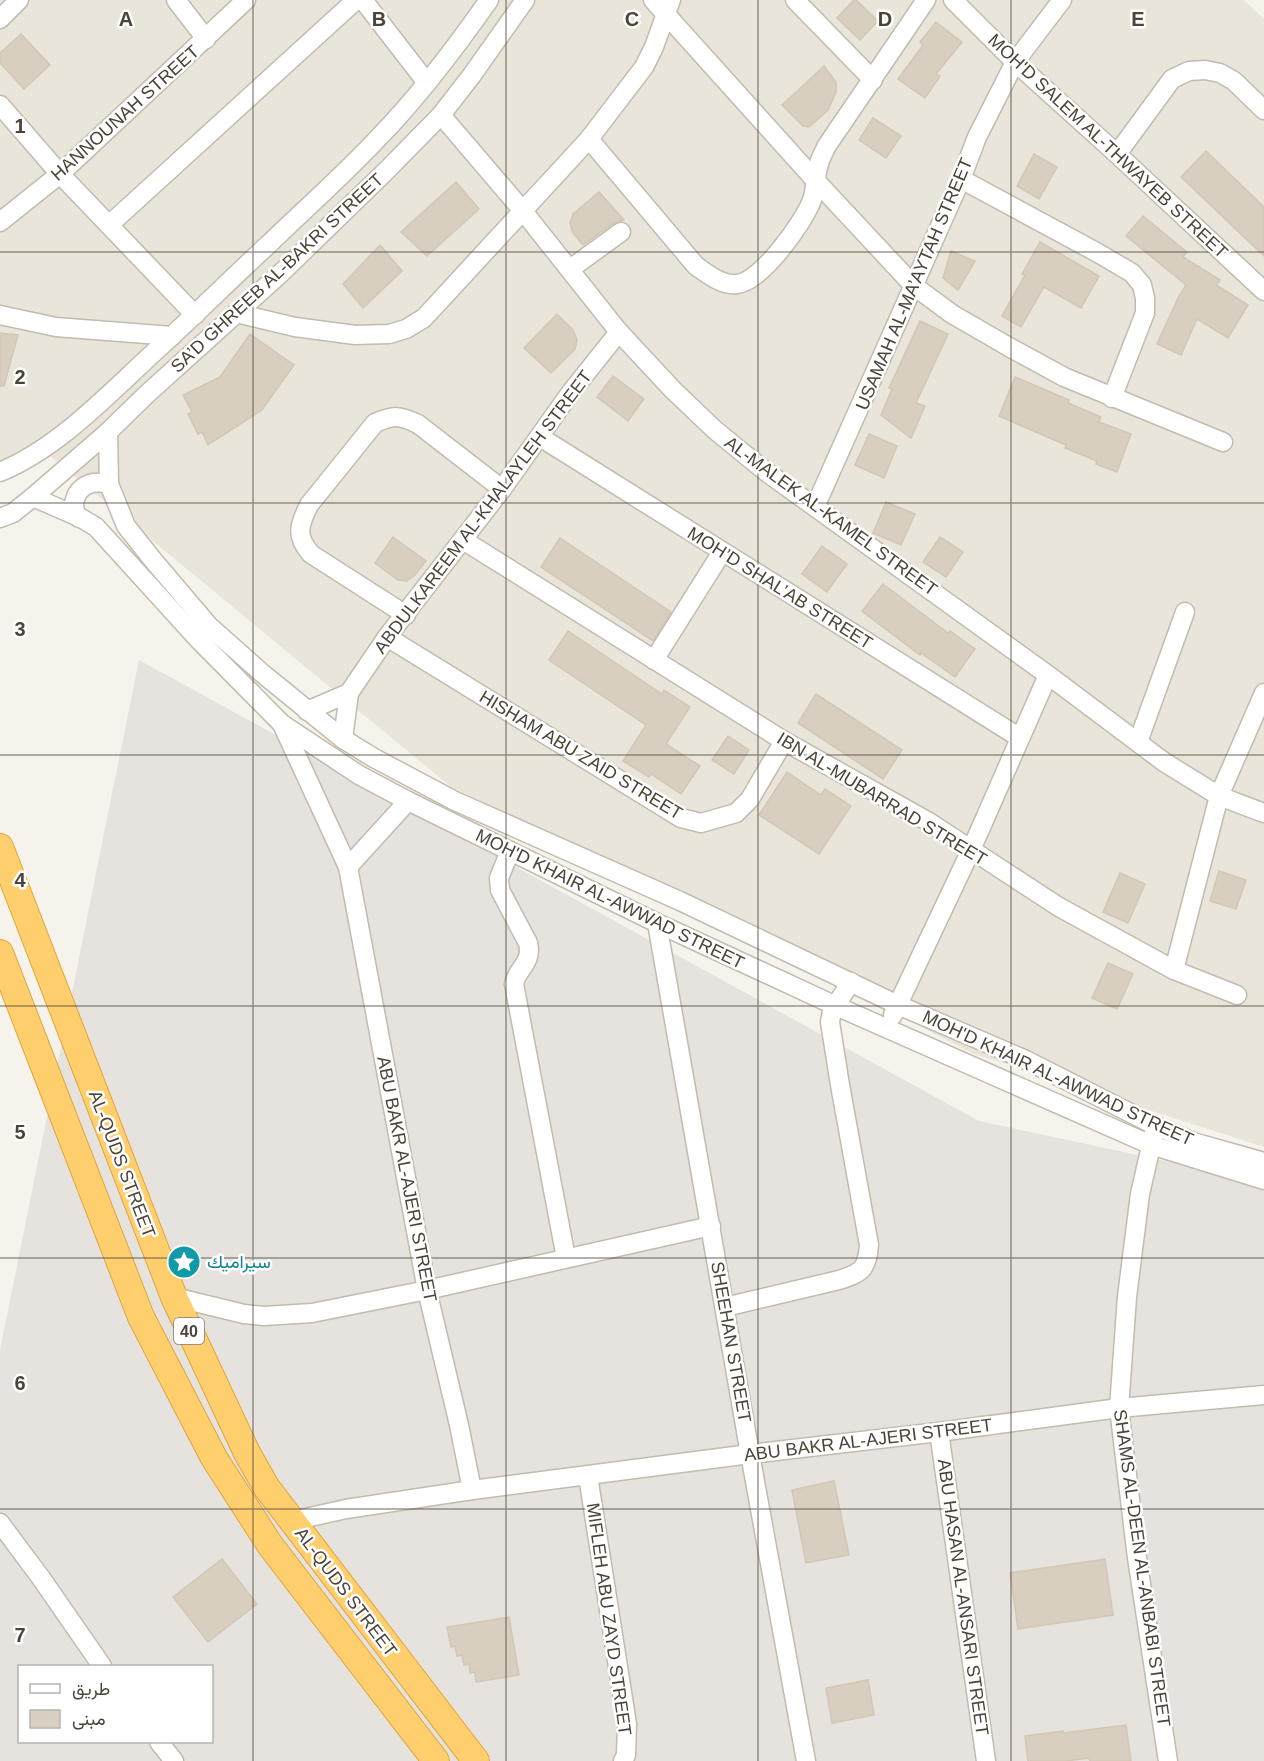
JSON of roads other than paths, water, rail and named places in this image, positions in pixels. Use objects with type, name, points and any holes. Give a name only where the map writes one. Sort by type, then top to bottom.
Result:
[{"type":"highway","name":"AL-QUDS STREET","points":[[0,847],[174,1297],[247,1453],[267,1488],[476,1761]]},
{"type":"highway","name":"AL-QUDS STREET","points":[[0,953],[141,1317],[214,1458],[270,1545],[435,1761]]},
{"type":"street","points":[[0,19],[19,0]]},
{"type":"street","points":[[176,0],[206,39]]},
{"type":"street","name":"HANNOUNAH STREET","points":[[0,222],[60,174],[246,0]]},
{"type":"street","points":[[109,225],[356,0]]},
{"type":"street","points":[[363,0],[427,83]]},
{"type":"street","name":"SA’D GHREEB AL-BAKRI STREET","points":[[0,472],[46,447],[84,416],[195,315],[347,170],[383,134],[427,83],[459,44],[489,0]]},
{"type":"street","name":"SA’D GHREEB AL-BAKRI STREET","points":[[0,519],[13,513],[33,497],[108,432],[289,266],[441,115],[525,0]]},
{"type":"street","points":[[653,0],[669,7],[816,181],[914,286],[952,314],[1064,377],[1223,442]]},
{"type":"street","points":[[795,0],[873,80]]},
{"type":"street","points":[[589,139],[696,266],[726,283],[736,285],[746,282],[756,276],[794,232],[812,201],[819,164],[826,147],[926,0]]},
{"type":"street","name":"MOH'D SALEM AL-THWAYEB STREET","points":[[954,0],[1015,62],[1264,291]]},
{"type":"street","name":"USAMAH AL-MA’AYTAH STREET","points":[[816,507],[961,179],[977,137],[1015,62],[1062,0]]},
{"type":"street","points":[[236,313],[295,327],[355,335],[389,334],[406,329],[424,318],[589,139],[644,67],[669,7]]},
{"type":"street","points":[[1117,154],[1172,79],[1189,71],[1204,70],[1220,73],[1234,81],[1264,110]]},
{"type":"street","points":[[0,105],[60,174],[195,315]]},
{"type":"street","name":"AL-MALEK AL-KAMEL STREET","points":[[441,115],[523,211],[619,332],[673,390],[715,430],[765,471],[1048,675],[1164,762],[1218,796],[1264,813]]},
{"type":"street","points":[[961,179],[1098,253],[1132,273],[1142,285],[1145,314],[1112,398]]},
{"type":"street","points":[[570,269],[621,232]]},
{"type":"street","points":[[0,315],[56,327],[172,336]]},
{"type":"street","name":"ABDULKAREEM AL-KHALAYLEH STREET","points":[[343,739],[349,693],[387,637],[502,489],[571,392],[619,332]]},
{"type":"street","points":[[406,615],[311,554],[302,545],[299,535],[301,520],[309,505],[375,423],[390,417],[403,417],[418,424],[502,489]]},
{"type":"street","name":"MOH'D KHAIR AL-AWWAD STREET","points":[[108,432],[109,484],[126,526],[209,626],[307,711],[343,739],[455,801],[611,869],[898,1005],[1026,1060],[1156,1126],[1193,1142],[1264,1162]]},
{"type":"street","name":"MOH’D SHAL’AB STREET","points":[[540,437],[1020,738]]},
{"type":"street","points":[[79,518],[74,512],[73,502],[80,490],[94,483],[109,484]]},
{"type":"street","name":"MOH'D KHAIR AL-AWWAD STREET","points":[[33,497],[96,527],[197,638],[282,724],[359,775],[657,923],[836,1006],[1151,1145],[1264,1180]]},
{"type":"street","name":"IBN AL-MUBARRAD STREET","points":[[463,540],[784,741],[929,822],[1059,907],[1174,970],[1237,995]]},
{"type":"street","points":[[654,660],[722,552]]},
{"type":"street","points":[[1138,742],[1185,612]]},
{"type":"street","name":"HISHAM ABU ZAID STREET","points":[[387,637],[681,818],[701,823],[736,813],[750,799],[784,741]]},
{"type":"street","points":[[888,1028],[1048,675]]},
{"type":"street","points":[[307,711],[349,693]]},
{"type":"street","points":[[1174,970],[1218,796],[1264,693]]},
{"type":"street","name":"ABU BAKR AL-AJERI STREET","points":[[282,724],[348,867],[428,1290],[472,1490]]},
{"type":"street","points":[[348,867],[408,801]]},
{"type":"street","points":[[510,851],[499,878],[500,890],[530,949],[526,963],[515,977],[514,984],[566,1258]]},
{"type":"street","name":"SHEEHAN STREET","points":[[657,923],[806,1761]]},
{"type":"street","points":[[725,1307],[846,1278],[863,1269],[868,1259],[869,1245],[830,1022],[832,1011],[851,982]]},
{"type":"street","name":"SHAMS AL-DEEN AL-ANBABI STREET","points":[[1156,1126],[1140,1194],[1127,1297],[1119,1408],[1137,1558],[1168,1761]]},
{"type":"street","points":[[174,1297],[244,1314],[264,1316],[312,1313],[428,1290],[711,1226]]},
{"type":"street","name":"ABU BAKR AL-AJERI STREET","points":[[292,1521],[346,1509],[472,1490],[1119,1408],[1264,1395]]},
{"type":"street","name":"ABU HASAN AL-ANSARI STREET","points":[[939,1432],[986,1761]]},
{"type":"street","name":"MIFLEH ABU ZAYD STREET","points":[[588,1476],[627,1724],[626,1755],[623,1761]]},
{"type":"street","points":[[0,1523],[101,1665]]},
{"type":"street","points":[[160,1743],[174,1761]]},
{"type":"place","name":"سيراميك","points":[[184,1262]]}]
